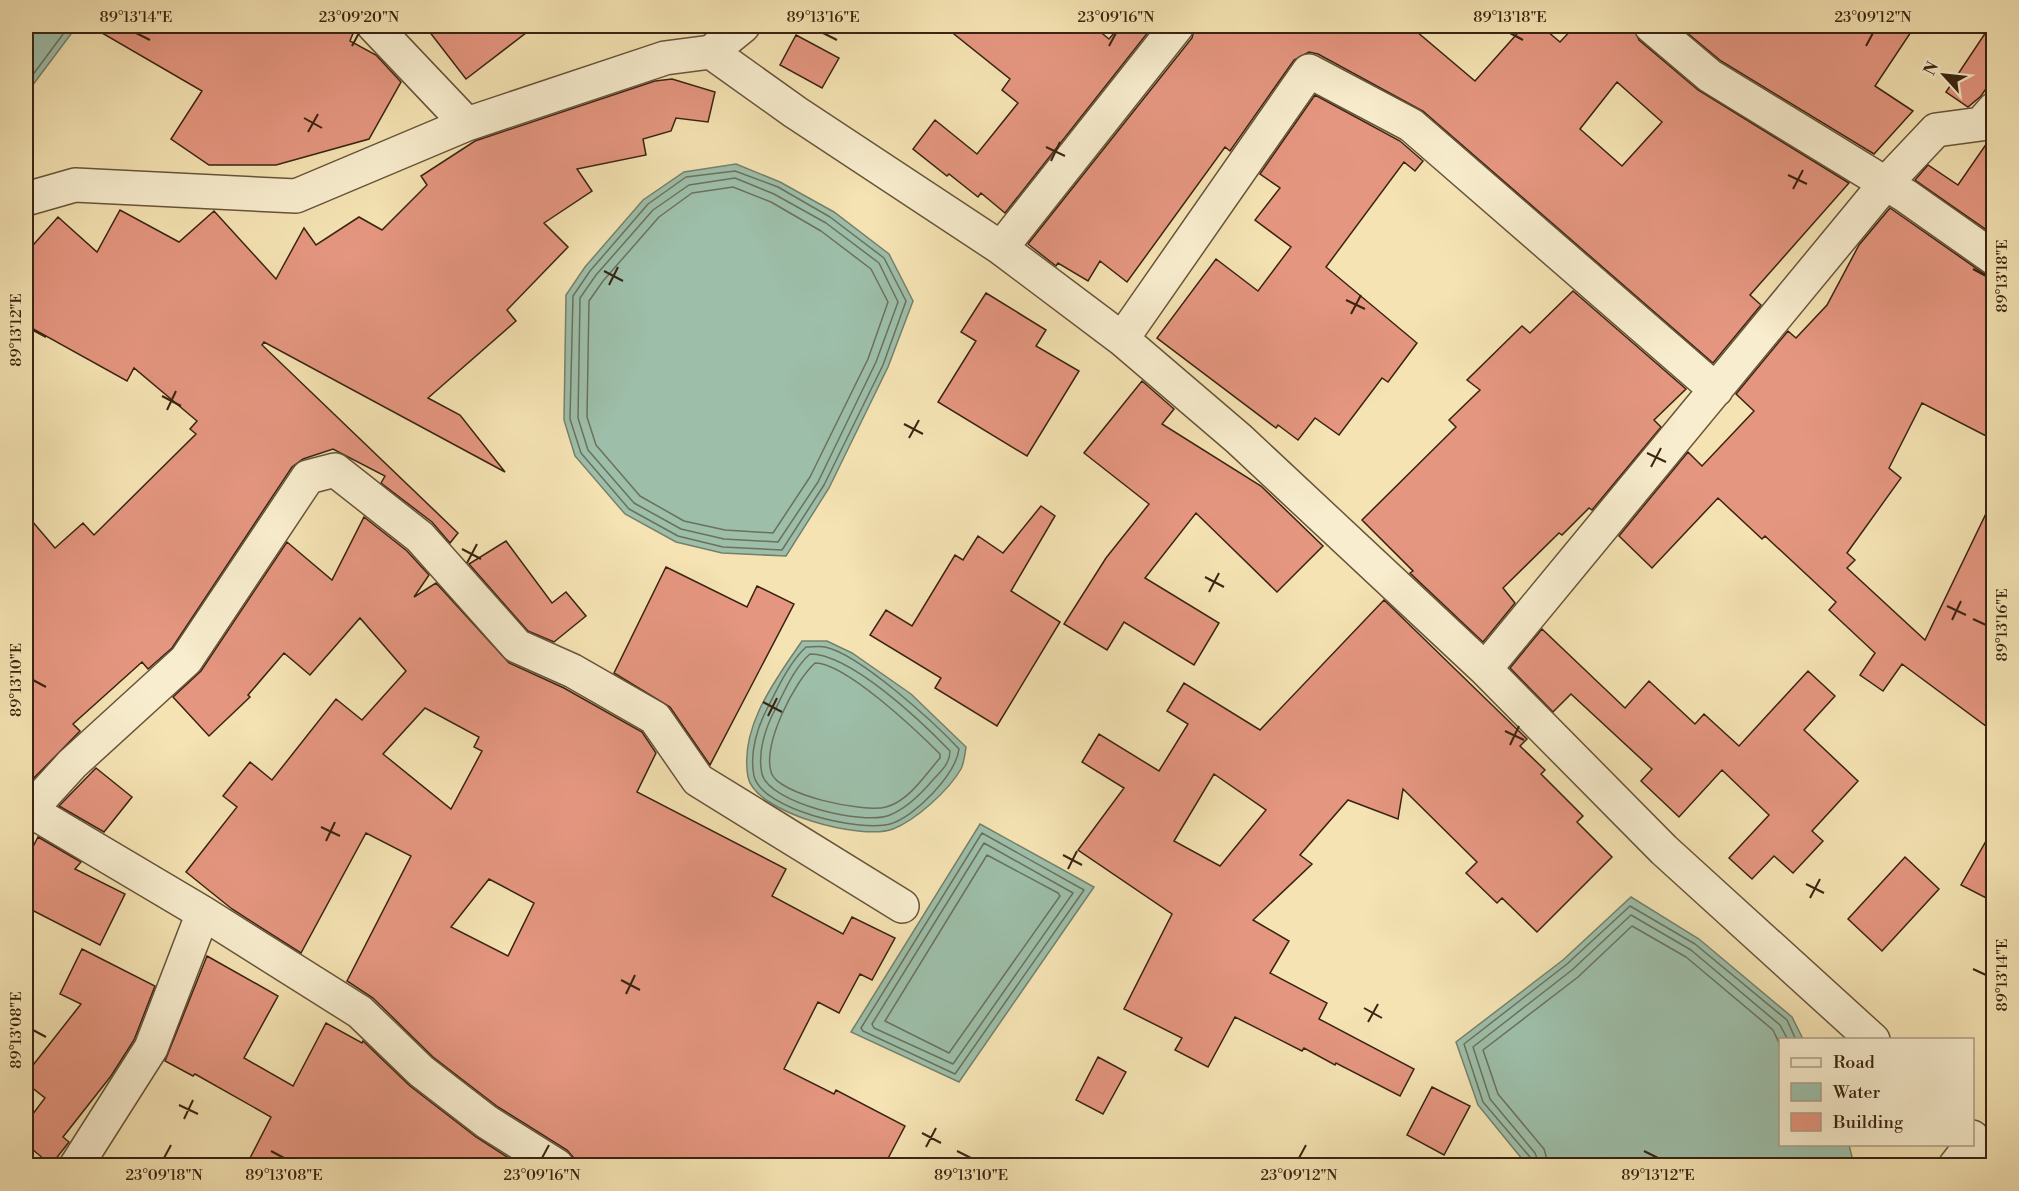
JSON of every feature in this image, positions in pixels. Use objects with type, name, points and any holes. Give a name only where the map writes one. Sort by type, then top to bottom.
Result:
[{"type":"street","points":[[374,26],[467,124]]},
{"type":"street","points":[[26,199],[75,185],[296,196],[467,124],[665,58],[711,52],[743,26]]},
{"type":"street","points":[[1001,248],[1177,26]]},
{"type":"street","points":[[1651,26],[1710,76],[1885,184],[1994,258]]},
{"type":"street","points":[[711,52],[795,112],[1001,248],[1122,339],[1239,439],[1485,669],[1664,850],[1871,1038]]},
{"type":"street","points":[[1122,339],[1309,71],[1411,124],[1716,390]]},
{"type":"street","points":[[1485,669],[1885,184],[1936,130],[1981,124],[1994,109]]},
{"type":"street","points":[[557,1166],[487,1122],[421,1071],[360,1012],[203,913],[28,809],[72,764],[186,660],[308,477],[335,470],[420,537],[517,646],[573,671],[655,718],[698,780],[902,906]]},
{"type":"street","points":[[76,1166],[152,1048],[203,913]]},
{"type":"street","points":[[1954,1166],[1977,1145]]},
{"type":"water","points":[[26,26],[77,26],[26,94]]},
{"type":"water","points":[[736,164],[780,182],[834,212],[889,254],[913,301],[888,367],[829,488],[786,556],[722,553],[676,542],[625,514],[575,456],[564,420],[566,295],[585,267],[643,200],[684,172]]},
{"type":"water","points":[[802,641],[827,641],[852,653],[911,694],[966,747],[961,769],[949,786],[931,804],[902,825],[878,832],[835,827],[789,812],[769,802],[755,790],[748,777],[747,758],[754,722],[781,671]]},
{"type":"water","points":[[980,824],[1094,887],[959,1082],[851,1032]]},
{"type":"water","points":[[1631,897],[1699,939],[1792,1017],[1802,1038],[1779,1038],[1779,1146],[1849,1146],[1854,1165],[1527,1165],[1478,1105],[1456,1042],[1563,960]]},
{"type":"building","points":[[90,26],[356,26],[350,41],[376,55],[401,82],[369,139],[276,165],[209,165],[171,139],[202,91]]},
{"type":"building","points":[[425,26],[535,26],[466,79]]},
{"type":"building","points":[[944,26],[1093,26],[1109,39],[1120,26],[1153,26],[1005,213],[981,193],[978,197],[949,174],[947,176],[913,149],[935,120],[977,154],[1018,103],[1002,90],[1010,79]]},
{"type":"building","points":[[1195,26],[1410,26],[1475,81],[1524,26],[1541,26],[1560,42],[1575,26],[1633,26],[1639,40],[1698,90],[1849,183],[1750,295],[1761,305],[1713,363],[1423,111],[1318,54],[1309,52],[1294,60],[1230,151],[1225,147],[1127,282],[1100,261],[1088,281],[1058,263],[1056,266],[1028,244],[1192,38]],"holes":[[[1617,82],[1662,122],[1622,166],[1580,129]]]},
{"type":"building","points":[[1679,26],[1915,26],[1875,86],[1913,111],[1874,154],[1721,61]]},
{"type":"building","points":[[1990,26],[1994,26],[1994,77],[1981,96],[1968,107],[1946,92]]},
{"type":"building","points":[[796,35],[839,58],[822,88],[780,65]]},
{"type":"building","points":[[672,79],[715,92],[708,122],[676,118],[671,131],[643,139],[646,155],[577,169],[592,191],[544,223],[568,247],[507,310],[516,321],[428,398],[460,415],[505,472],[264,342],[262,345],[458,533],[450,543],[432,522],[381,483],[385,476],[333,449],[303,459],[292,467],[172,648],[148,669],[142,662],[73,724],[80,731],[28,784],[26,781],[26,514],[55,548],[83,523],[94,535],[196,434],[190,429],[197,421],[134,368],[127,381],[35,330],[26,322],[26,253],[58,217],[97,252],[120,210],[179,242],[214,211],[276,279],[304,228],[316,245],[359,217],[382,230],[427,185],[421,176],[475,141],[655,81]]},
{"type":"building","points":[[1315,95],[1400,141],[1423,161],[1415,171],[1404,162],[1326,267],[1417,343],[1388,382],[1382,378],[1339,435],[1315,418],[1298,440],[1278,425],[1276,428],[1157,338],[1216,259],[1258,291],[1291,247],[1255,220],[1280,188],[1260,174]]},
{"type":"building","points":[[1994,137],[1994,235],[1915,180],[1928,165],[1958,185],[1989,140]]},
{"type":"building","points":[[1890,208],[1983,273],[1994,277],[1994,440],[1922,403],[1889,468],[1901,478],[1847,553],[1855,560],[1847,568],[1925,640],[1994,497],[1994,732],[1902,664],[1883,691],[1860,675],[1875,653],[1829,610],[1836,602],[1765,536],[1762,539],[1718,498],[1652,568],[1619,536],[1688,452],[1702,466],[1754,411],[1736,394],[1788,331],[1796,338],[1827,305],[1859,245]]},
{"type":"building","points":[[1573,291],[1686,389],[1654,420],[1661,427],[1592,510],[1589,508],[1562,535],[1559,533],[1503,588],[1515,603],[1483,642],[1410,573],[1413,571],[1362,520],[1456,427],[1449,420],[1480,390],[1467,380],[1522,326],[1530,333]]},
{"type":"building","points":[[986,293],[1046,330],[1036,346],[1079,371],[1027,456],[938,402],[976,341],[961,332]]},
{"type":"building","points":[[1142,381],[1174,409],[1162,424],[1261,486],[1323,546],[1277,592],[1196,513],[1145,578],[1219,623],[1194,665],[1124,622],[1107,650],[1064,624],[1106,558],[1149,504],[1084,453]]},
{"type":"building","points":[[1041,506],[1055,516],[1011,591],[1060,622],[997,726],[935,688],[941,678],[870,635],[886,610],[912,626],[955,555],[963,560],[978,536],[1003,553]]},
{"type":"building","points":[[364,517],[407,551],[429,575],[414,597],[436,583],[509,663],[564,688],[642,732],[656,753],[637,792],[786,869],[772,896],[843,934],[852,917],[895,938],[872,980],[860,974],[839,1013],[818,1002],[784,1069],[834,1094],[836,1090],[905,1126],[884,1166],[576,1166],[567,1150],[498,1107],[433,1057],[373,998],[347,981],[411,856],[366,833],[301,953],[232,909],[186,872],[237,807],[223,796],[250,762],[272,780],[336,699],[362,720],[406,671],[360,618],[310,675],[284,653],[248,695],[250,697],[209,736],[173,697],[201,671],[287,542],[332,580]],"holes":[[[425,708],[479,737],[474,747],[482,751],[451,809],[383,754]],[[489,879],[534,903],[508,956],[451,927]]]},
{"type":"building","points":[[506,541],[552,603],[566,592],[586,616],[554,642],[528,631],[469,564]]},
{"type":"building","points":[[666,567],[747,607],[757,586],[794,604],[710,765],[670,707],[614,673]]},
{"type":"building","points":[[1384,600],[1527,739],[1520,746],[1545,770],[1541,774],[1583,816],[1577,822],[1612,857],[1537,932],[1502,898],[1497,903],[1466,873],[1477,862],[1403,789],[1398,819],[1348,800],[1300,855],[1312,864],[1253,920],[1289,941],[1270,973],[1327,1003],[1319,1019],[1414,1069],[1400,1096],[1336,1063],[1335,1065],[1304,1048],[1302,1051],[1235,1017],[1208,1067],[1175,1050],[1182,1038],[1124,1009],[1172,914],[1078,850],[1124,788],[1082,762],[1099,734],[1159,771],[1188,724],[1167,711],[1184,683],[1260,730]],"holes":[[[1214,774],[1266,810],[1220,866],[1174,841]]]},
{"type":"building","points":[[1542,629],[1625,708],[1649,681],[1695,724],[1704,714],[1739,746],[1808,671],[1835,696],[1804,730],[1858,781],[1812,831],[1823,841],[1793,873],[1774,856],[1752,879],[1729,858],[1769,815],[1722,770],[1679,817],[1641,781],[1652,769],[1571,694],[1553,712],[1510,668]]},
{"type":"building","points":[[96,768],[132,797],[104,832],[59,806]]},
{"type":"building","points":[[1994,827],[1994,902],[1961,885]]},
{"type":"building","points":[[38,837],[81,862],[75,869],[125,894],[100,945],[26,907],[26,860]]},
{"type":"building","points":[[1905,857],[1939,889],[1882,951],[1848,919]]},
{"type":"building","points":[[82,949],[155,986],[134,1040],[111,1076],[63,1137],[69,1142],[51,1165],[26,1144],[26,1123],[45,1098],[26,1083],[26,1074],[81,1004],[60,994]]},
{"type":"building","points":[[207,956],[278,996],[244,1058],[293,1086],[326,1023],[362,1043],[363,1041],[410,1086],[476,1137],[521,1166],[246,1166],[271,1117],[195,1074],[193,1076],[165,1061]]},
{"type":"building","points":[[1098,1057],[1126,1072],[1103,1114],[1076,1100]]},
{"type":"building","points":[[1432,1087],[1470,1106],[1444,1155],[1407,1135]]}]
